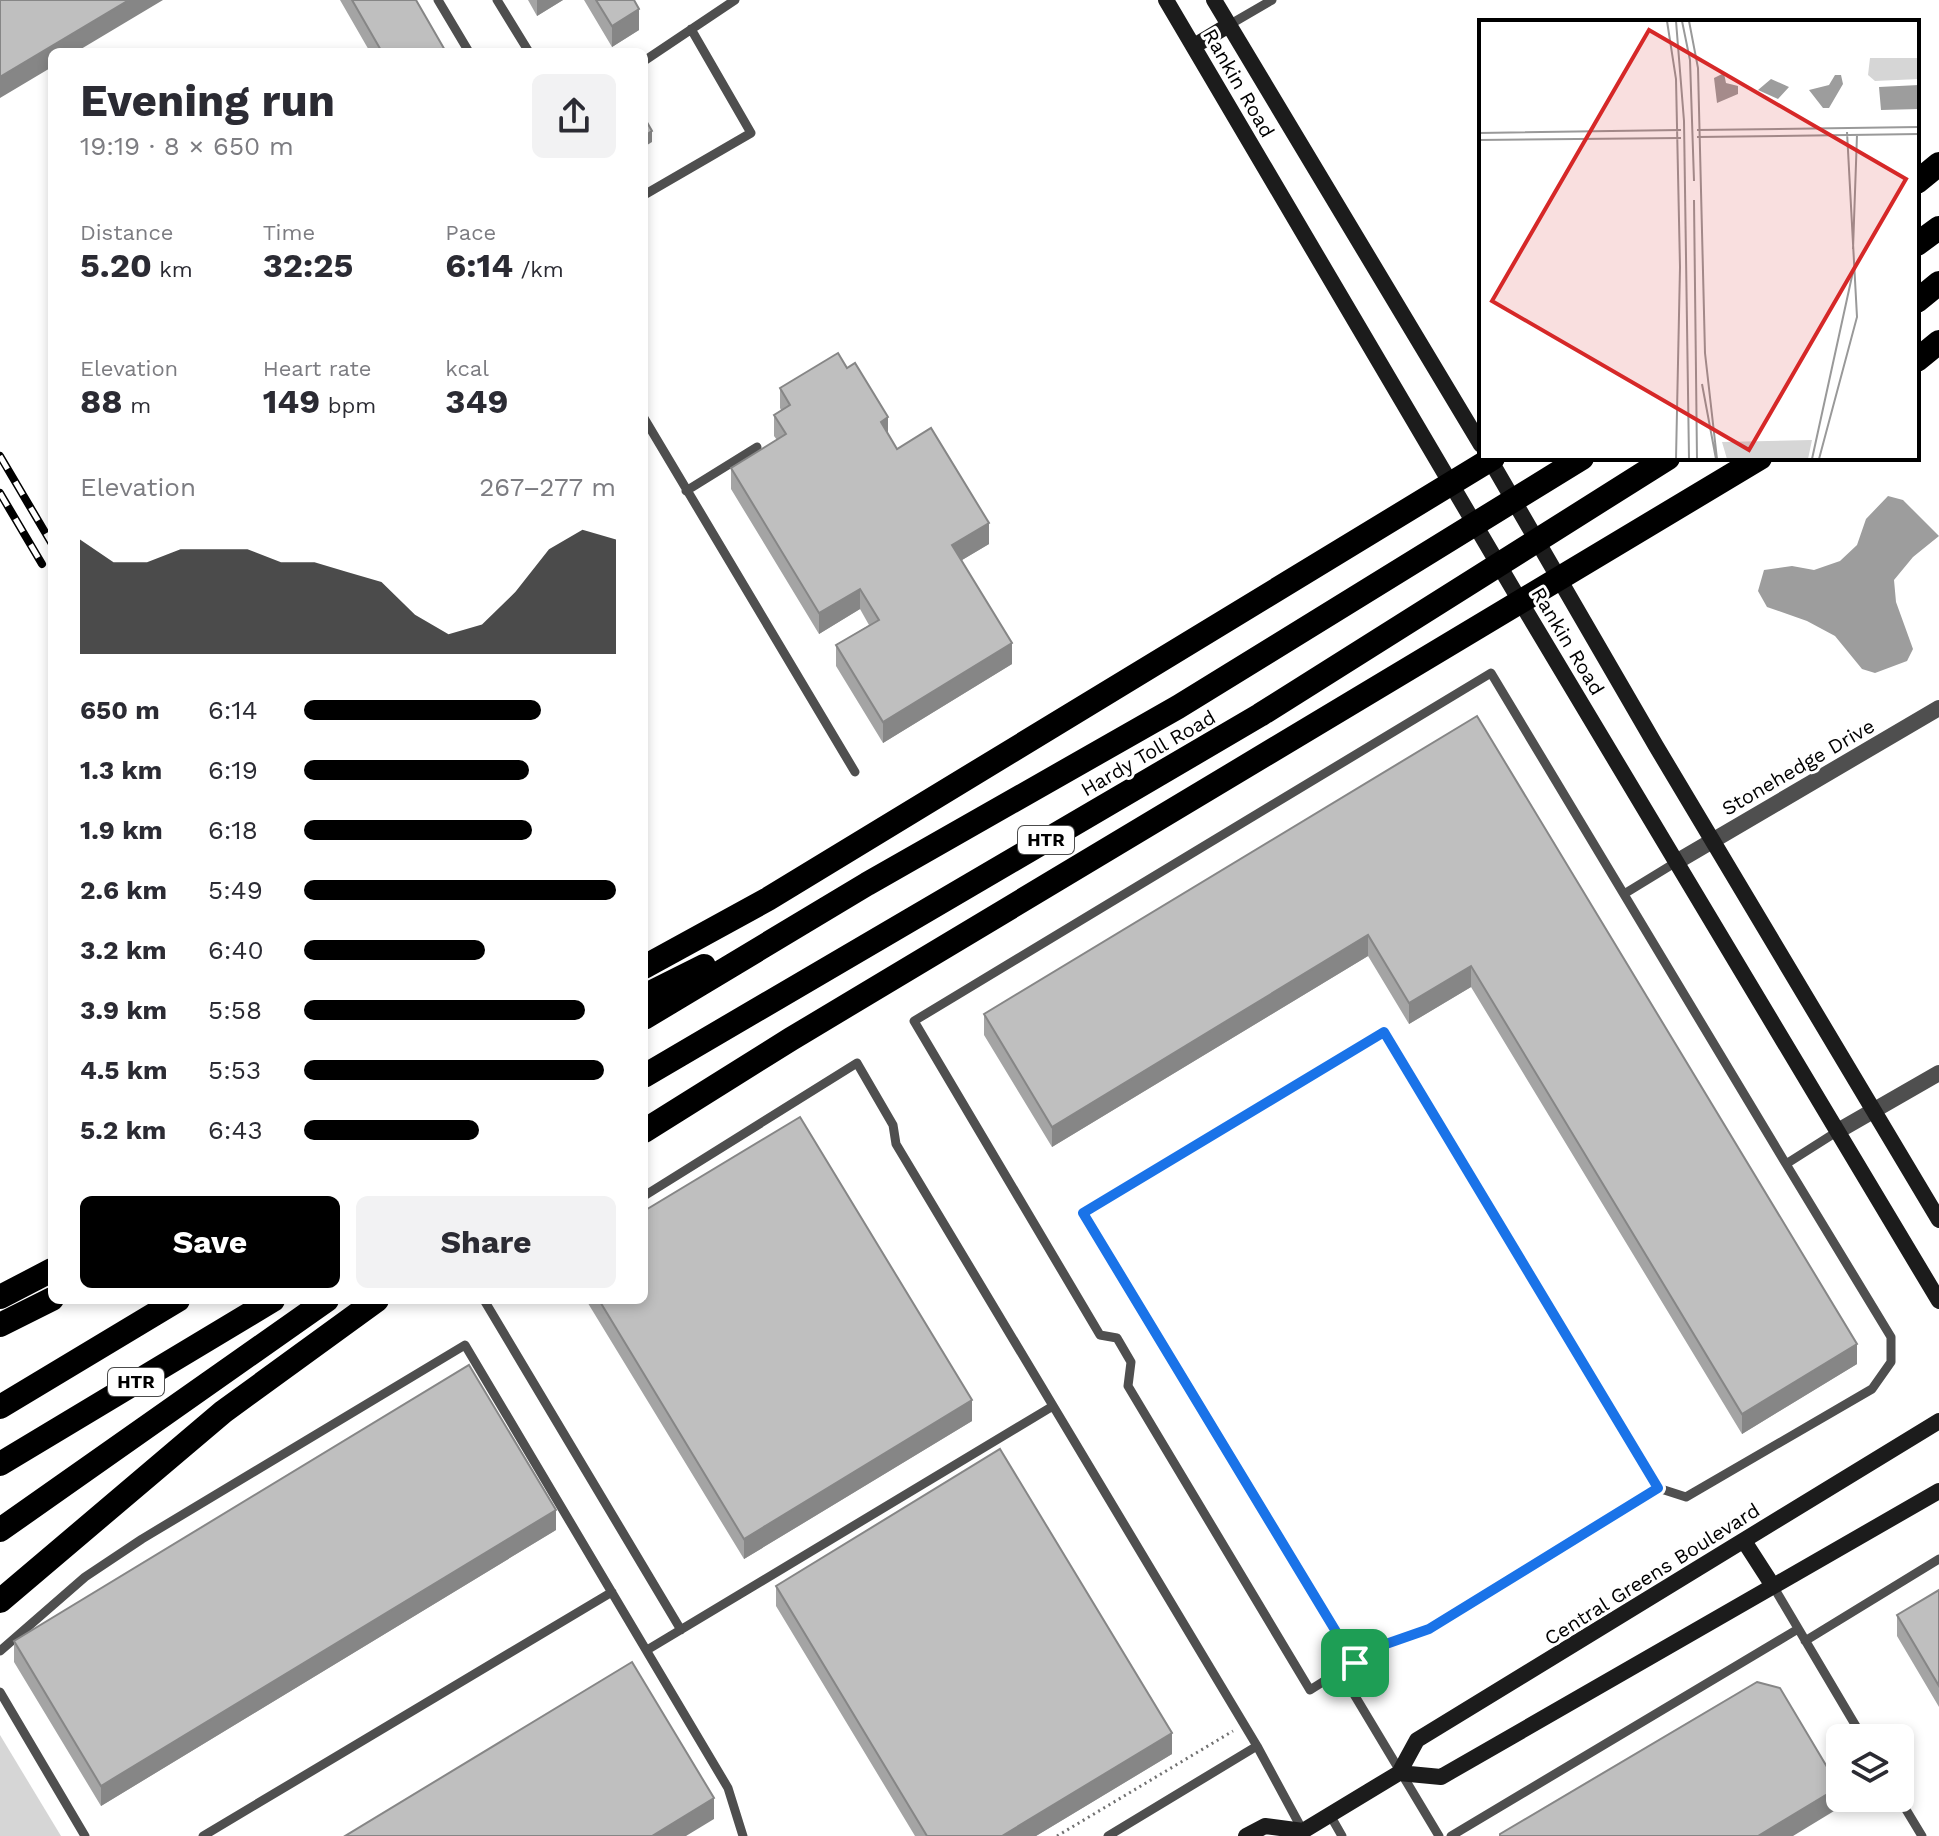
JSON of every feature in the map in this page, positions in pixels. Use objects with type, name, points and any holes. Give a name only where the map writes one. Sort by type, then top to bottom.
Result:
[{"type":"highway","points":[[1919,180],[1939,164]]},
{"type":"highway","points":[[1919,243],[1939,228]]},
{"type":"highway","points":[[1919,299],[1939,283]]},
{"type":"highway","points":[[1919,358],[1939,342]]},
{"type":"highway","points":[[648,965],[768,899],[1451,484],[1482,460]]},
{"type":"highway","name":"Hardy Toll Road","points":[[648,1074],[1260,715],[1665,460]]},
{"type":"highway","points":[[648,1128],[791,1039],[1757,460]]},
{"type":"highway","name":"Hardy Toll Road","points":[[648,1016],[867,884],[1178,707],[1573,463]]},
{"type":"highway","points":[[648,994],[867,884]]},
{"type":"highway","points":[[648,1091],[756,1009]]},
{"type":"highway","points":[[0,1297],[48,1272]]},
{"type":"highway","points":[[0,1325],[48,1301]]},
{"type":"highway","name":"HTR","points":[[0,1407],[171,1304]]},
{"type":"highway","name":"HTR","points":[[0,1464],[266,1304]]},
{"type":"highway","points":[[0,1530],[321,1304]]},
{"type":"highway","points":[[0,1601],[223,1412],[372,1304]]},
{"type":"main road","name":"Rankin Road","points":[[1166,0],[1520,601],[1939,1301]]},
{"type":"main road","name":"Rankin Road","points":[[1214,0],[1479,440]]},
{"type":"main road","points":[[1194,46],[1229,25]]},
{"type":"main road","name":"Rankin Road","points":[[1491,460],[1557,578],[1939,1220]]},
{"type":"main road","name":"Central Greens Boulevard","points":[[1302,1833],[1399,1773],[1417,1740],[1939,1421]]},
{"type":"main road","points":[[1399,1773],[1441,1777],[1939,1491]]},
{"type":"main road","points":[[1744,1541],[1773,1586]]},
{"type":"main road","points":[[1246,1836],[1265,1826],[1302,1833]]},
{"type":"street","name":"Stonehedge Drive","points":[[1678,861],[1939,708]]},
{"type":"street","points":[[1838,1131],[1939,1073]]},
{"type":"lane","points":[[438,0],[467,48]]},
{"type":"lane","points":[[497,0],[527,48]]},
{"type":"lane","points":[[648,58],[735,0]]},
{"type":"lane","points":[[1229,25],[1272,0]]},
{"type":"lane","points":[[648,193],[751,133],[691,29]]},
{"type":"lane","points":[[648,425],[855,772]]},
{"type":"lane","points":[[686,491],[757,447]]},
{"type":"lane","points":[[1355,1663],[1083,1213],[1384,1032],[1658,1488],[1686,1497],[1872,1389],[1891,1362],[1891,1337],[1491,673],[914,1021],[1100,1335],[1117,1338],[1131,1362],[1128,1386],[1310,1690],[1340,1671],[1355,1663],[1386,1644],[1429,1629],[1658,1488]]},
{"type":"lane","points":[[1624,894],[1678,861]]},
{"type":"lane","points":[[648,1194],[857,1063],[893,1125],[896,1144],[1257,1746],[1302,1833]]},
{"type":"lane","points":[[1786,1164],[1838,1131]]},
{"type":"lane","points":[[486,1304],[681,1630]]},
{"type":"lane","points":[[0,1651],[85,1577],[142,1539],[465,1345],[728,1788],[743,1836]]},
{"type":"lane","points":[[647,1650],[1053,1406]]},
{"type":"lane","points":[[1805,1641],[1939,1559]]},
{"type":"lane","points":[[1773,1586],[1855,1724]]},
{"type":"lane","points":[[203,1836],[612,1592]]},
{"type":"lane","points":[[1451,1836],[1798,1629]]},
{"type":"lane","points":[[1340,1671],[1439,1836]]},
{"type":"lane","points":[[0,1692],[85,1836]]},
{"type":"lane","points":[[1108,1836],[1257,1746]]},
{"type":"lane","points":[[1907,1812],[1922,1836]]},
{"type":"lane","points":[[1330,1815],[1342,1836]]},
{"type":"path","points":[[1057,1836],[1244,1724]]},
{"type":"shaded area","points":[[1888,496],[1903,500],[1939,536],[1913,557],[1894,580],[1896,602],[1913,649],[1907,661],[1875,673],[1862,669],[1835,636],[1807,621],[1767,607],[1758,591],[1764,570],[1792,566],[1814,570],[1840,561],[1857,545],[1866,519]]},
{"type":"shaded area","points":[[0,1735],[61,1836],[0,1836]]},
{"type":"building","points":[[0,0],[129,0],[48,48],[0,77]]},
{"type":"building","points":[[352,0],[416,0],[444,48],[380,48]]},
{"type":"building","points":[[596,0],[634,0],[639,9],[612,26]]},
{"type":"building","points":[[838,353],[847,368],[855,363],[888,417],[881,422],[897,449],[931,428],[989,523],[952,545],[1012,643],[883,722],[836,645],[879,620],[860,589],[819,613],[731,468],[786,434],[774,415],[790,405],[780,388]]},
{"type":"building","points":[[1477,716],[1857,1344],[1742,1414],[1471,966],[1409,1003],[1368,935],[1052,1127],[984,1014]]},
{"type":"building","points":[[800,1117],[972,1400],[744,1539],[601,1304],[648,1304],[648,1209]]},
{"type":"building","points":[[469,1365],[556,1510],[101,1786],[14,1641]]},
{"type":"building","points":[[1000,1449],[1172,1733],[1002,1836],[927,1836],[776,1586]]},
{"type":"building","points":[[1939,1590],[1939,1686],[1897,1615]]},
{"type":"building","points":[[632,1662],[714,1798],[652,1836],[345,1836]]},
{"type":"building","points":[[1757,1682],[1780,1688],[1826,1765],[1826,1795],[1758,1836],[1500,1834]]},
{"type":"railway","points":[[0,456],[48,537]]},
{"type":"railway","points":[[0,493],[42,564]]},
{"type":"route","points":[[1384,1032],[1658,1488],[1429,1629],[1386,1644],[1355,1663],[1083,1213],[1384,1032]]}]
